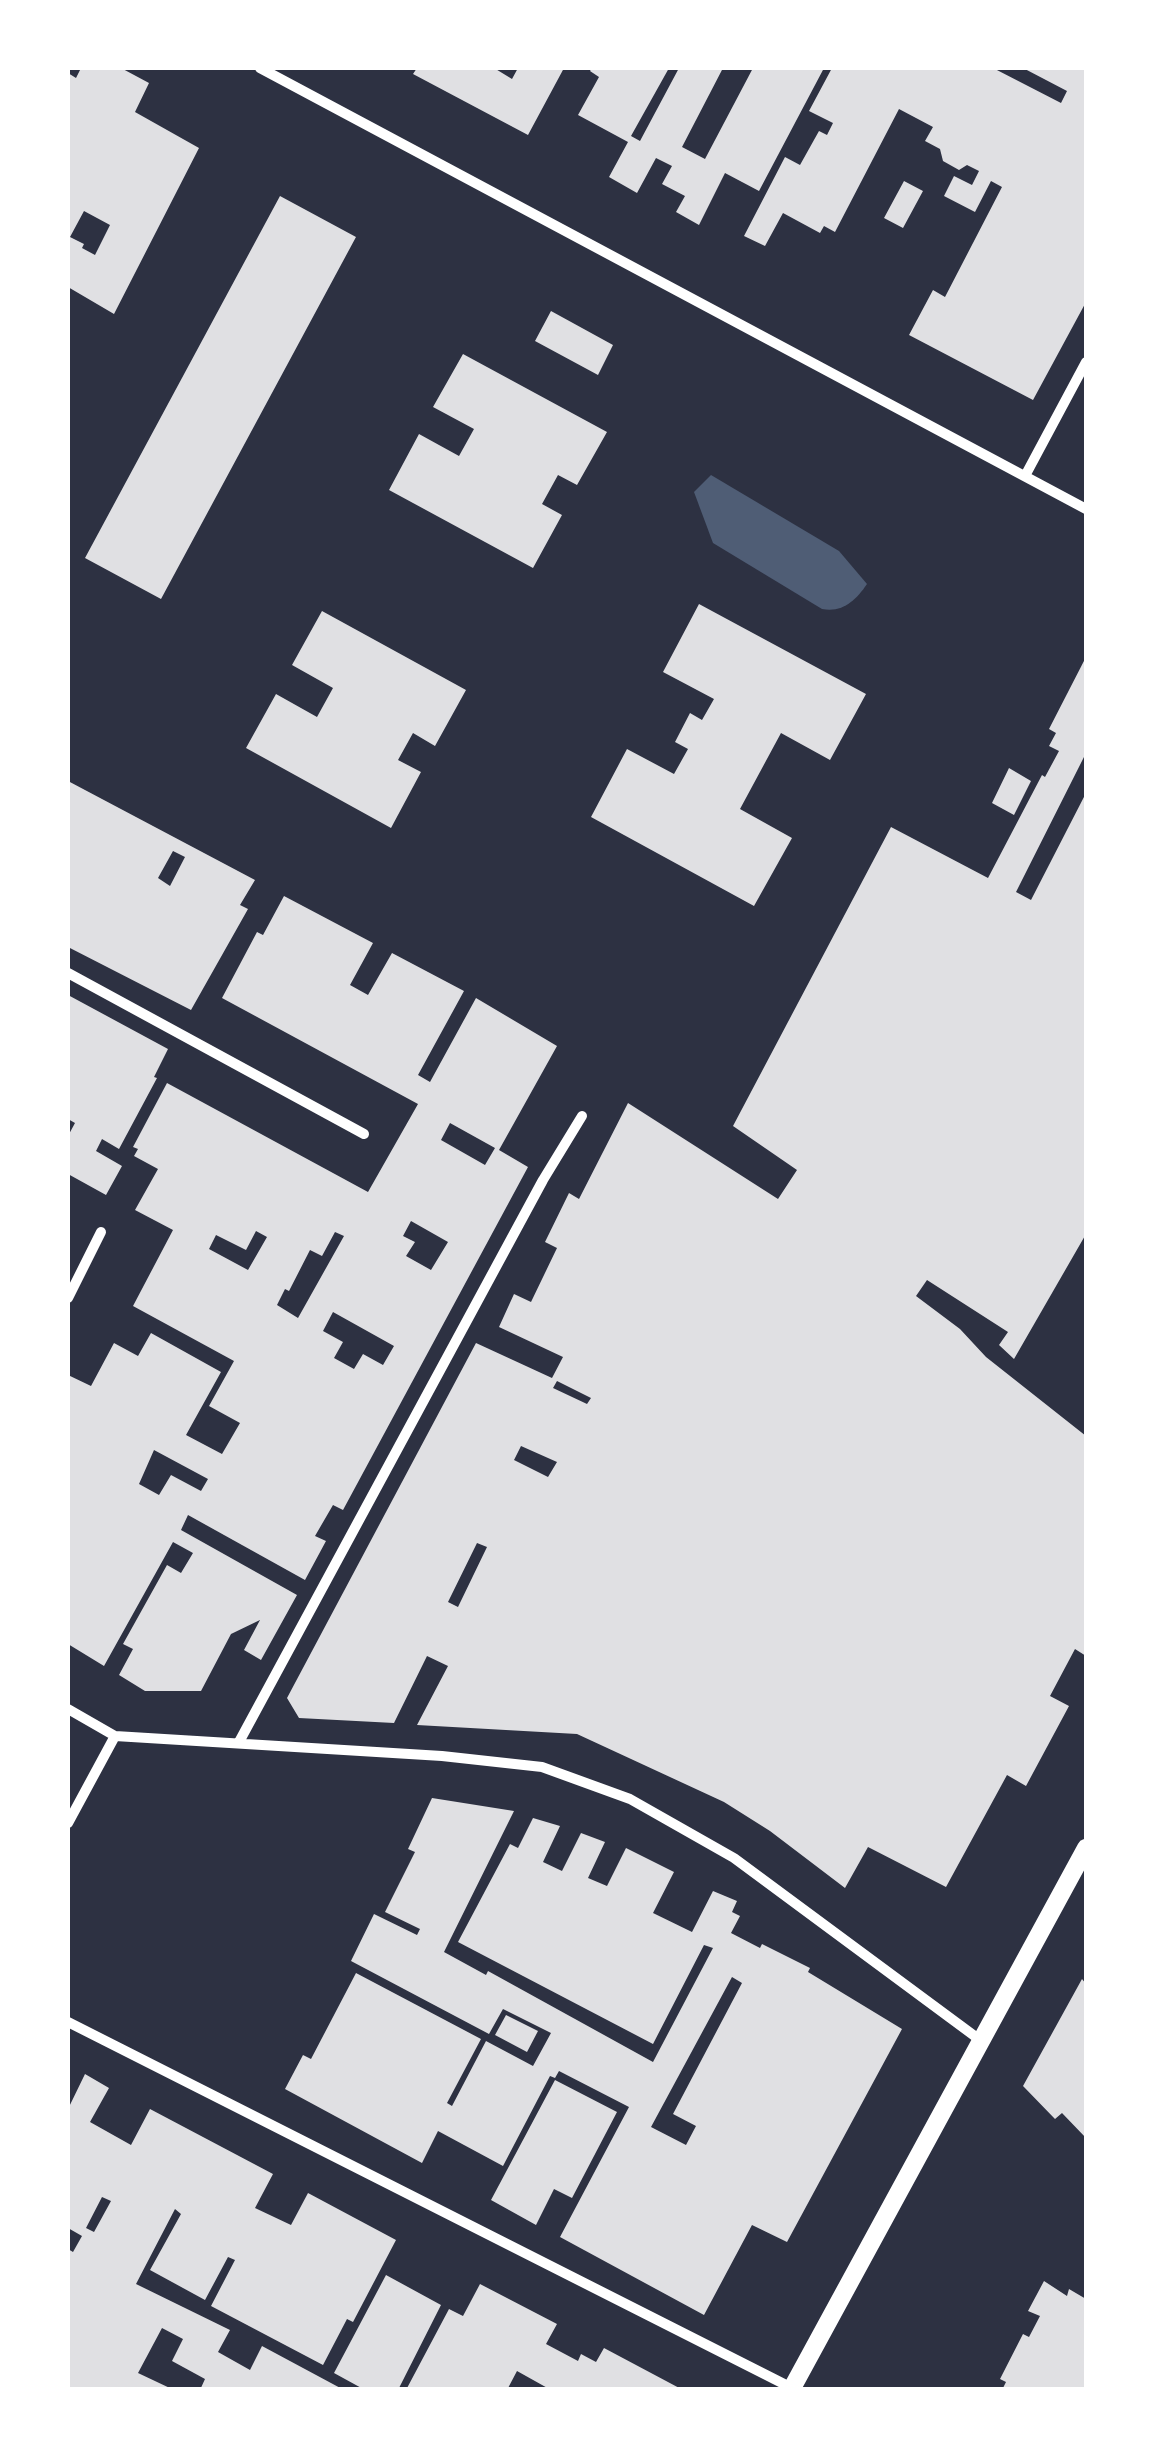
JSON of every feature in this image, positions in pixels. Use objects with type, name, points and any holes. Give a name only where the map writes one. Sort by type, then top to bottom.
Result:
[{"type":"street","points":[[260,68],[1086,509]]},
{"type":"street","points":[[1024,476],[1086,362]]},
{"type":"street","points":[[68,973],[364,1134]]},
{"type":"street","points":[[239,1742],[582,1116]]},
{"type":"street","points":[[68,1298],[101,1232]]},
{"type":"street","points":[[68,1709],[114,1736],[442,1756],[542,1768],[630,1800],[734,1858],[980,2040]]},
{"type":"street","points":[[68,1824],[114,1736]]},
{"type":"street","points":[[68,2022],[792,2389],[1086,1848]]},
{"type":"water","points":[[711,475],[839,551],[867,584],[863,590],[843,607],[822,609],[713,543],[694,492]]},
{"type":"building","points":[[81,68],[121,68],[149,83],[135,112],[199,148],[114,314],[68,287],[68,73],[76,78]],"holes":[[[84,211],[110,225],[95,255],[70,237]]]},
{"type":"building","points":[[417,68],[494,68],[512,79],[518,68],[564,68],[528,135],[413,74]]},
{"type":"building","points":[[669,68],[631,136],[640,141],[679,68],[723,68],[682,147],[705,159],[753,68],[824,68],[759,191],[725,173],[699,225],[676,212],[685,196],[662,184],[672,166],[656,158],[637,193],[609,177],[628,142],[578,115],[599,77],[590,71]]},
{"type":"building","points":[[832,68],[993,68],[1061,103],[1067,91],[1023,68],[1086,68],[1086,302],[1033,400],[909,335],[933,290],[945,297],[1002,187],[991,181],[975,212],[944,196],[954,176],[972,185],[979,171],[967,165],[959,170],[943,161],[940,149],[925,141],[933,127],[899,109],[835,232],[824,226],[820,233],[783,213],[765,246],[744,236],[785,157],[800,165],[819,131],[827,135],[833,123],[809,111]]},
{"type":"building","points":[[904,181],[923,191],[903,228],[884,218]]},
{"type":"building","points":[[280,196],[356,237],[161,599],[85,558]]},
{"type":"building","points":[[551,311],[613,345],[598,375],[535,341]]},
{"type":"building","points":[[463,354],[607,432],[577,485],[558,475],[542,504],[562,515],[533,568],[389,490],[419,434],[459,456],[474,429],[433,407]]},
{"type":"building","points":[[699,604],[866,694],[830,760],[781,733],[740,809],[792,838],[754,906],[591,817],[627,749],[674,774],[688,749],[675,742],[690,713],[702,720],[714,699],[663,672]]},
{"type":"building","points":[[322,611],[466,690],[435,746],[413,733],[398,760],[421,772],[391,828],[246,748],[276,694],[317,717],[333,688],[292,665]]},
{"type":"building","points":[[1086,657],[1086,753],[1016,892],[1031,900],[1086,793],[1086,1234],[1014,1359],[999,1345],[1008,1332],[927,1280],[916,1296],[1086,1436],[1086,1656],[1075,1649],[1050,1696],[1069,1706],[1026,1786],[1007,1775],[946,1887],[868,1847],[845,1888],[770,1831],[724,1802],[577,1734],[417,1725],[448,1666],[427,1656],[394,1723],[299,1718],[287,1698],[476,1343],[552,1378],[563,1357],[499,1327],[514,1294],[531,1302],[557,1248],[545,1242],[569,1193],[579,1199],[628,1103],[778,1199],[797,1170],[733,1126],[891,827],[988,878],[1042,775],[1045,777],[1059,751],[1049,746],[1056,733],[1049,729]],"holes":[[[557,1381],[591,1398],[587,1404],[553,1388]],[[521,1446],[557,1462],[548,1477],[514,1460]],[[477,1543],[487,1547],[458,1607],[448,1602]]]},
{"type":"building","points":[[1009,768],[1031,781],[1014,815],[992,803]]},
{"type":"building","points":[[68,781],[255,880],[240,905],[248,909],[191,1010],[68,947]],"holes":[[[173,851],[185,857],[170,886],[158,878]]]},
{"type":"building","points":[[284,896],[373,943],[350,985],[368,995],[392,953],[464,991],[418,1075],[430,1082],[476,998],[557,1046],[499,1150],[528,1167],[343,1510],[333,1505],[315,1536],[326,1541],[305,1580],[188,1515],[181,1530],[297,1595],[261,1660],[244,1650],[260,1620],[231,1634],[201,1691],[145,1691],[119,1675],[133,1649],[123,1644],[167,1565],[181,1573],[193,1553],[173,1542],[104,1666],[68,1644],[68,1375],[91,1386],[114,1343],[138,1356],[151,1333],[221,1372],[186,1435],[222,1454],[240,1423],[209,1406],[234,1361],[133,1306],[173,1230],[135,1210],[158,1169],[134,1156],[138,1149],[133,1147],[167,1083],[368,1192],[418,1104],[222,998],[257,932],[263,935]],"holes":[[[450,1123],[495,1148],[485,1165],[441,1140]],[[411,1221],[448,1242],[431,1270],[406,1256],[415,1242],[403,1236]],[[256,1231],[267,1237],[248,1270],[209,1249],[216,1235],[246,1250]],[[335,1232],[344,1236],[298,1318],[277,1305],[285,1289],[289,1291],[310,1250],[322,1256]],[[333,1312],[394,1346],[383,1365],[363,1354],[354,1369],[334,1358],[343,1342],[323,1331]],[[154,1450],[208,1479],[201,1491],[171,1475],[159,1495],[139,1484]]]},
{"type":"building","points":[[68,995],[168,1049],[119,1149],[102,1139],[96,1151],[122,1166],[106,1195],[68,1174],[68,1136],[75,1123],[68,1119]]},
{"type":"building","points":[[432,1798],[514,1811],[444,1952],[486,1975],[488,1971],[653,2062],[713,1948],[704,1945],[653,2044],[458,1942],[510,1844],[518,1848],[533,1818],[560,1826],[543,1862],[562,1871],[581,1833],[605,1842],[588,1878],[607,1886],[626,1848],[674,1872],[653,1913],[692,1932],[713,1891],[737,1901],[732,1912],[740,1916],[731,1933],[810,1968],[808,1972],[902,2029],[787,2242],[752,2225],[704,2315],[560,2237],[629,2107],[559,2071],[555,2078],[550,2076],[503,2166],[438,2131],[422,2163],[285,2089],[303,2055],[311,2059],[356,1973],[481,2039],[447,2103],[452,2106],[486,2041],[533,2066],[551,2033],[503,2009],[489,2034],[351,1961],[374,1914],[417,1935],[420,1929],[385,1912],[415,1852],[408,1849]],"holes":[[[732,1977],[742,1983],[673,2114],[696,2126],[686,2145],[651,2127]]]},
{"type":"building","points":[[1082,1979],[1086,1984],[1086,2138],[1062,2113],[1055,2119],[1023,2086]]},
{"type":"building","points":[[506,2015],[538,2031],[527,2052],[495,2035]]},
{"type":"building","points":[[85,2074],[109,2088],[90,2122],[131,2145],[150,2109],[273,2174],[255,2208],[291,2225],[308,2193],[396,2240],[353,2322],[347,2319],[323,2365],[211,2306],[235,2260],[228,2257],[205,2300],[150,2270],[181,2214],[175,2209],[136,2284],[230,2330],[218,2352],[250,2370],[262,2346],[344,2390],[200,2390],[205,2379],[172,2361],[183,2339],[162,2328],[138,2373],[174,2390],[68,2390],[68,2249],[73,2252],[82,2236],[68,2228],[68,2109]],"holes":[[[102,2197],[111,2201],[94,2232],[86,2228]]]},
{"type":"building","points":[[555,2080],[617,2112],[572,2198],[554,2189],[536,2225],[491,2200]]},
{"type":"building","points":[[386,2275],[441,2305],[398,2390],[365,2390],[334,2373]]},
{"type":"building","points":[[1044,2281],[1067,2296],[1069,2289],[1086,2299],[1086,2390],[1002,2390],[1006,2382],[1000,2379],[1023,2334],[1029,2337],[1040,2316],[1028,2311]]},
{"type":"building","points":[[480,2284],[557,2324],[546,2344],[578,2361],[581,2354],[596,2362],[604,2348],[683,2390],[551,2390],[517,2371],[507,2390],[406,2390],[449,2309],[463,2316]]}]
